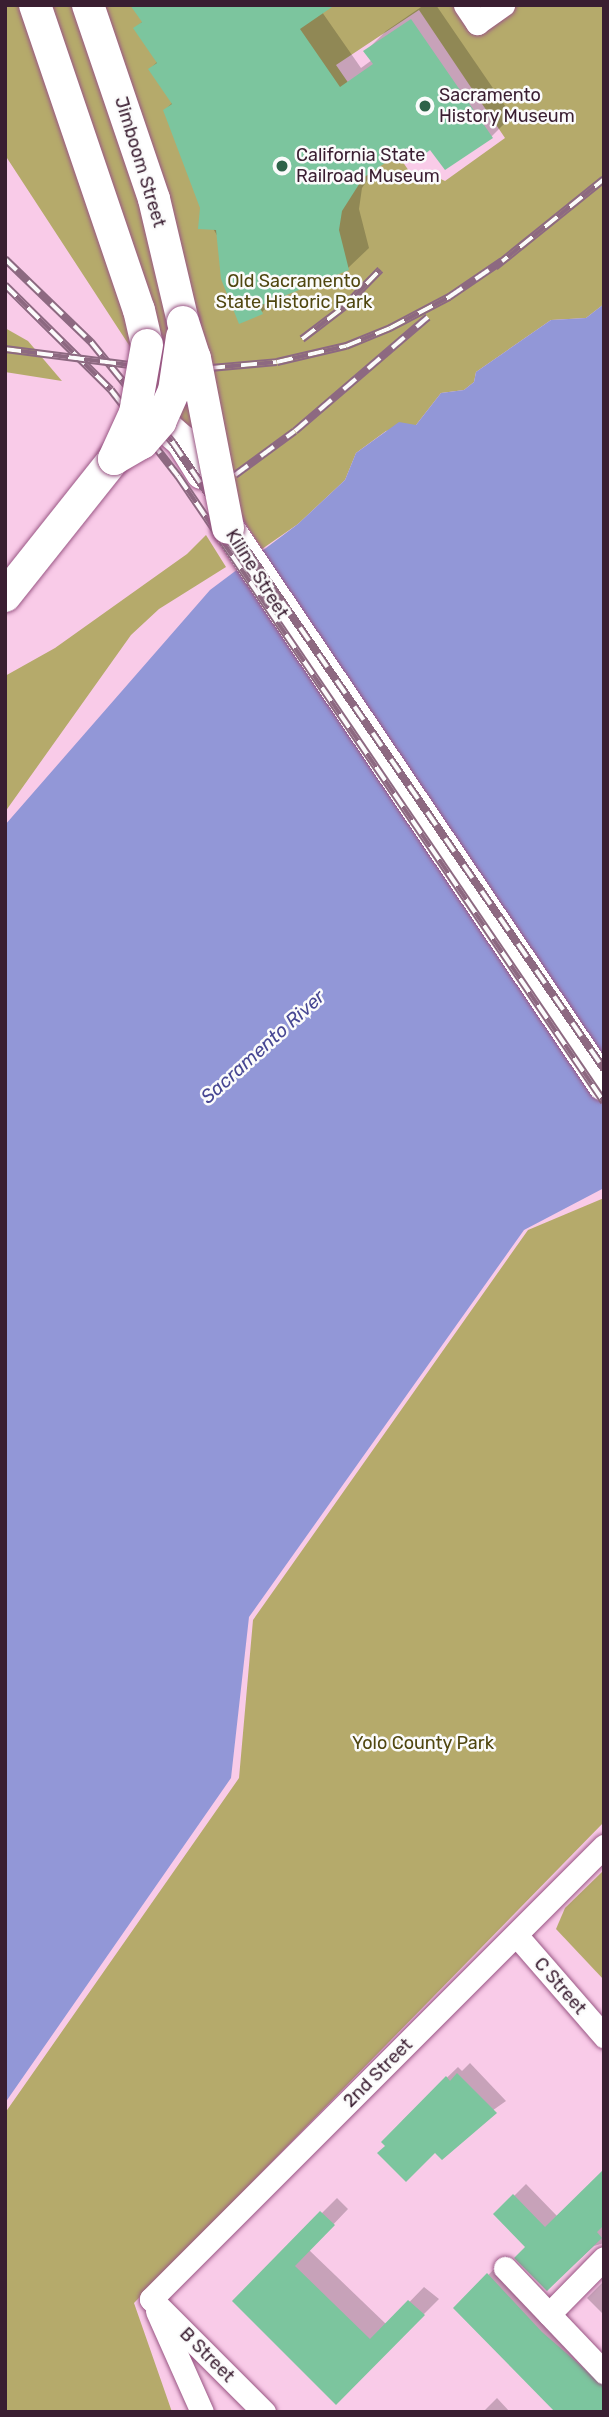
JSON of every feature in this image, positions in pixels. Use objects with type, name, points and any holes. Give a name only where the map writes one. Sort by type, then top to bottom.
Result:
[{"type":"main road","points":[[34,5],[139,310],[160,422]]},
{"type":"main road","name":"Jimboom Street","points":[[88,5],[155,199],[183,322]]},
{"type":"main road","points":[[114,459],[142,443],[160,422],[177,381],[183,322]]},
{"type":"main road","points":[[183,322],[195,359],[228,528]]},
{"type":"main road","points":[[5,596],[114,459],[135,413],[147,345]]},
{"type":"main road","name":"Kiline Street","points":[[160,422],[195,460],[228,528],[604,1085]]},
{"type":"street","points":[[471,14],[503,5]]},
{"type":"street","name":"2nd Street","points":[[151,2299],[517,1936],[604,1846]]},
{"type":"street","name":"C Street","points":[[517,1936],[604,2036]]},
{"type":"street","points":[[549,2314],[604,2258]]},
{"type":"street","points":[[505,2268],[604,2372]]},
{"type":"street","points":[[151,2299],[202,2412]]},
{"type":"street","name":"B Street","points":[[151,2299],[264,2412]]},
{"type":"green space","name":"Old Sacramento State Historic Park","points":[[5,5],[604,5],[604,304],[586,318],[551,320],[476,372],[474,382],[464,390],[441,393],[416,425],[386,431],[356,453],[345,480],[298,524],[262,549],[5,155]],"holes":[[[419,10],[505,138],[445,181],[428,173],[409,171],[336,65]]]},
{"type":"green space","points":[[5,328],[28,341],[62,381],[5,372]]},
{"type":"green space","points":[[206,535],[226,567],[159,609],[131,635],[5,812],[5,676],[55,648],[187,554]]},
{"type":"green space","name":"Yolo County Park","points":[[604,1198],[604,1822],[134,2303],[172,2412],[5,2412],[5,2113],[239,1778],[253,1620],[528,1230]]},
{"type":"green space","points":[[604,1870],[604,1980],[556,1929],[565,1908]]},
{"type":"water","name":"Sacramento River","points":[[604,304],[604,1188],[524,1230],[249,1617],[231,1778],[5,2103],[5,825],[210,590],[298,524],[345,480],[356,453],[399,422],[416,425],[441,393],[464,390],[474,382],[476,372],[551,320],[586,318]]},
{"type":"building","name":"California State Railroad Museum","points":[[130,5],[335,5],[300,29],[340,87],[373,64],[363,51],[411,19],[493,138],[445,170],[430,150],[416,161],[407,148],[363,178],[342,211],[339,230],[349,270],[259,306],[263,314],[239,324],[221,279],[216,230],[198,229],[200,208],[163,110],[172,104],[148,69],[157,63],[133,28],[142,22]]},
{"type":"building","points":[[457,2073],[497,2113],[442,2160],[435,2153],[406,2182],[377,2153],[385,2146],[381,2142],[446,2076],[450,2081]]},
{"type":"building","points":[[604,2169],[604,2225],[597,2232],[602,2238],[547,2291],[514,2258],[525,2247],[493,2214],[513,2194],[545,2227]]},
{"type":"building","points":[[320,2211],[335,2225],[295,2266],[370,2339],[408,2300],[425,2315],[336,2405],[232,2301]]},
{"type":"building","points":[[487,2273],[542,2332],[604,2386],[604,2412],[555,2412],[453,2308]]},
{"type":"railway","points":[[495,267],[604,179]]},
{"type":"railway","points":[[5,259],[91,342],[173,443],[604,1069]]},
{"type":"railway","points":[[5,349],[177,371],[277,362],[346,346],[390,328],[449,297],[502,261]]},
{"type":"railway","points":[[302,339],[344,307],[380,270]]},
{"type":"railway","points":[[5,285],[111,390],[178,476],[604,1102]]},
{"type":"railway","points":[[235,475],[295,431],[428,317]]},
{"type":"place","name":"Sacramento History Museum","points":[[425,106]]},
{"type":"place","name":"California State Railroad Museum","points":[[282,166]]}]
